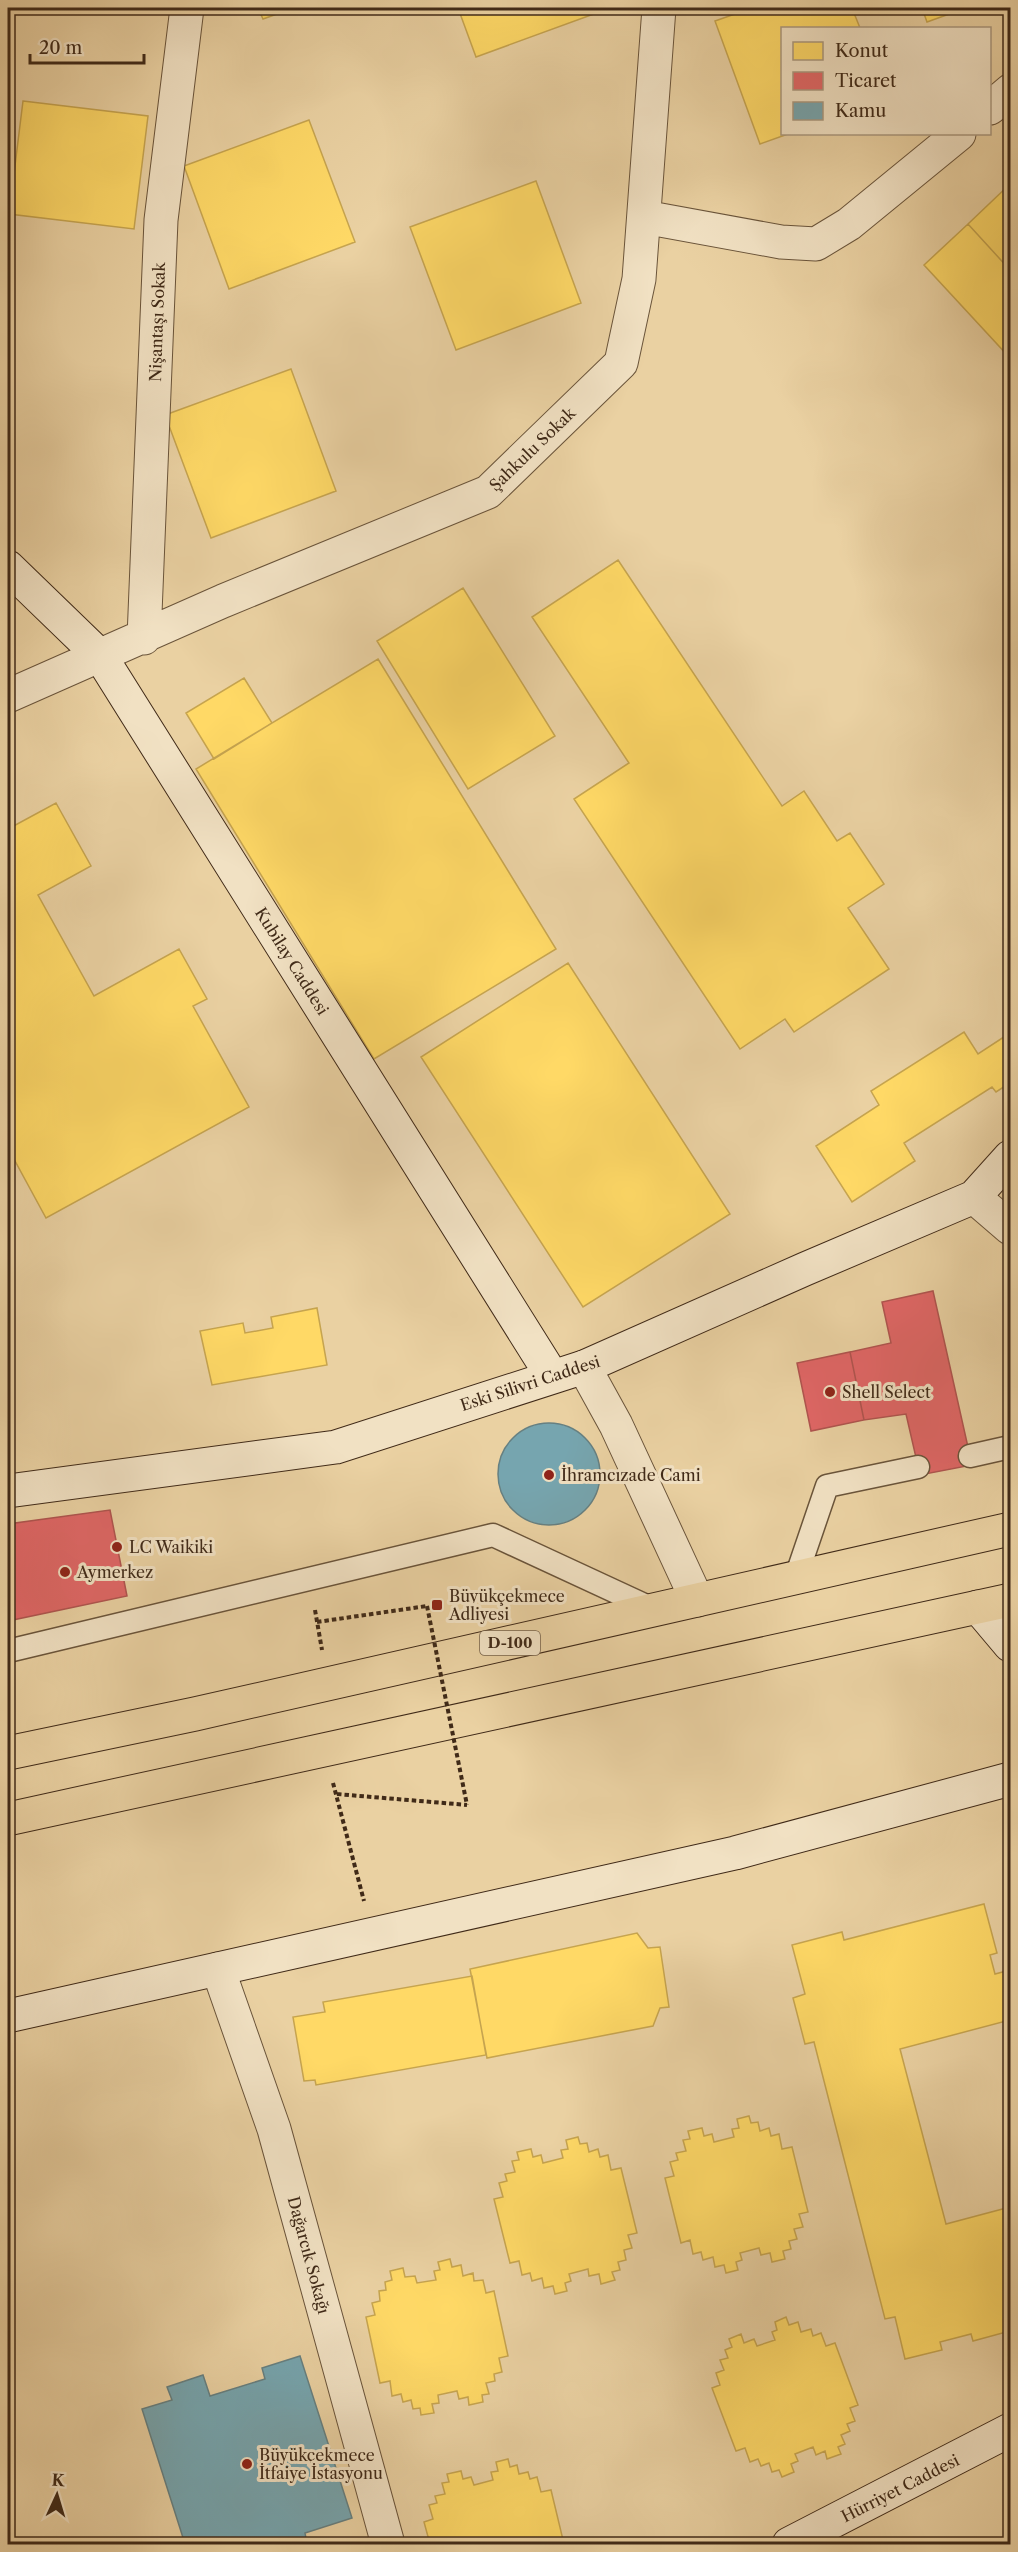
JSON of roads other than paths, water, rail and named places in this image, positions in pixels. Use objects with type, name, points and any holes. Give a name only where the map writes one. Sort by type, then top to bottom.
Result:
[{"type":"highway","name":"D-100","points":[[8,1753],[329,1684],[1011,1529]]},
{"type":"highway","points":[[8,1819],[1011,1600]]},
{"type":"street","name":"Nişantaşı Sokak","points":[[144,638],[161,220],[187,8]]},
{"type":"street","name":"Şahkulu Sokak","points":[[8,696],[222,602],[488,492],[621,363],[639,279],[659,8]]},
{"type":"street","points":[[991,107],[1011,91]]},
{"type":"street","points":[[644,218],[781,242],[816,243],[849,224],[957,135]]},
{"type":"street","name":"Kubilay Caddesi","points":[[8,567],[101,657],[552,1376]]},
{"type":"street","name":"Eski Silivri Caddesi","points":[[8,1491],[336,1447],[584,1367],[974,1197],[1011,1157]]},
{"type":"street","points":[[974,1197],[1011,1228]]},
{"type":"street","points":[[584,1367],[616,1425],[697,1600]]},
{"type":"street","points":[[978,1607],[1011,1645]]},
{"type":"street","points":[[8,2016],[735,1853],[1011,1779]]},
{"type":"street","name":"Dağarcık Sokağı","points":[[218,1969],[274,2129],[388,2544]]},
{"type":"street","name":"Hürriyet Caddesi","points":[[789,2544],[1011,2430]]},
{"type":"lane","points":[[970,1456],[1011,1447]]},
{"type":"lane","points":[[796,1577],[827,1486],[918,1467]]},
{"type":"lane","points":[[8,1651],[493,1535],[655,1610]]},
{"type":"place","name":"Shell Select","points":[[830,1392]]},
{"type":"place","name":"İhramcızade Cami","points":[[549,1475]]},
{"type":"place","name":"LC Waikiki","points":[[117,1547]]},
{"type":"place","name":"Aymerkez","points":[[65,1572]]},
{"type":"place","name":"Büyükçekmece Adliyesi","points":[[437,1605]]},
{"type":"place","name":"Büyükçekmece İtfaiye İstasyonu","points":[[247,2464]]}]
